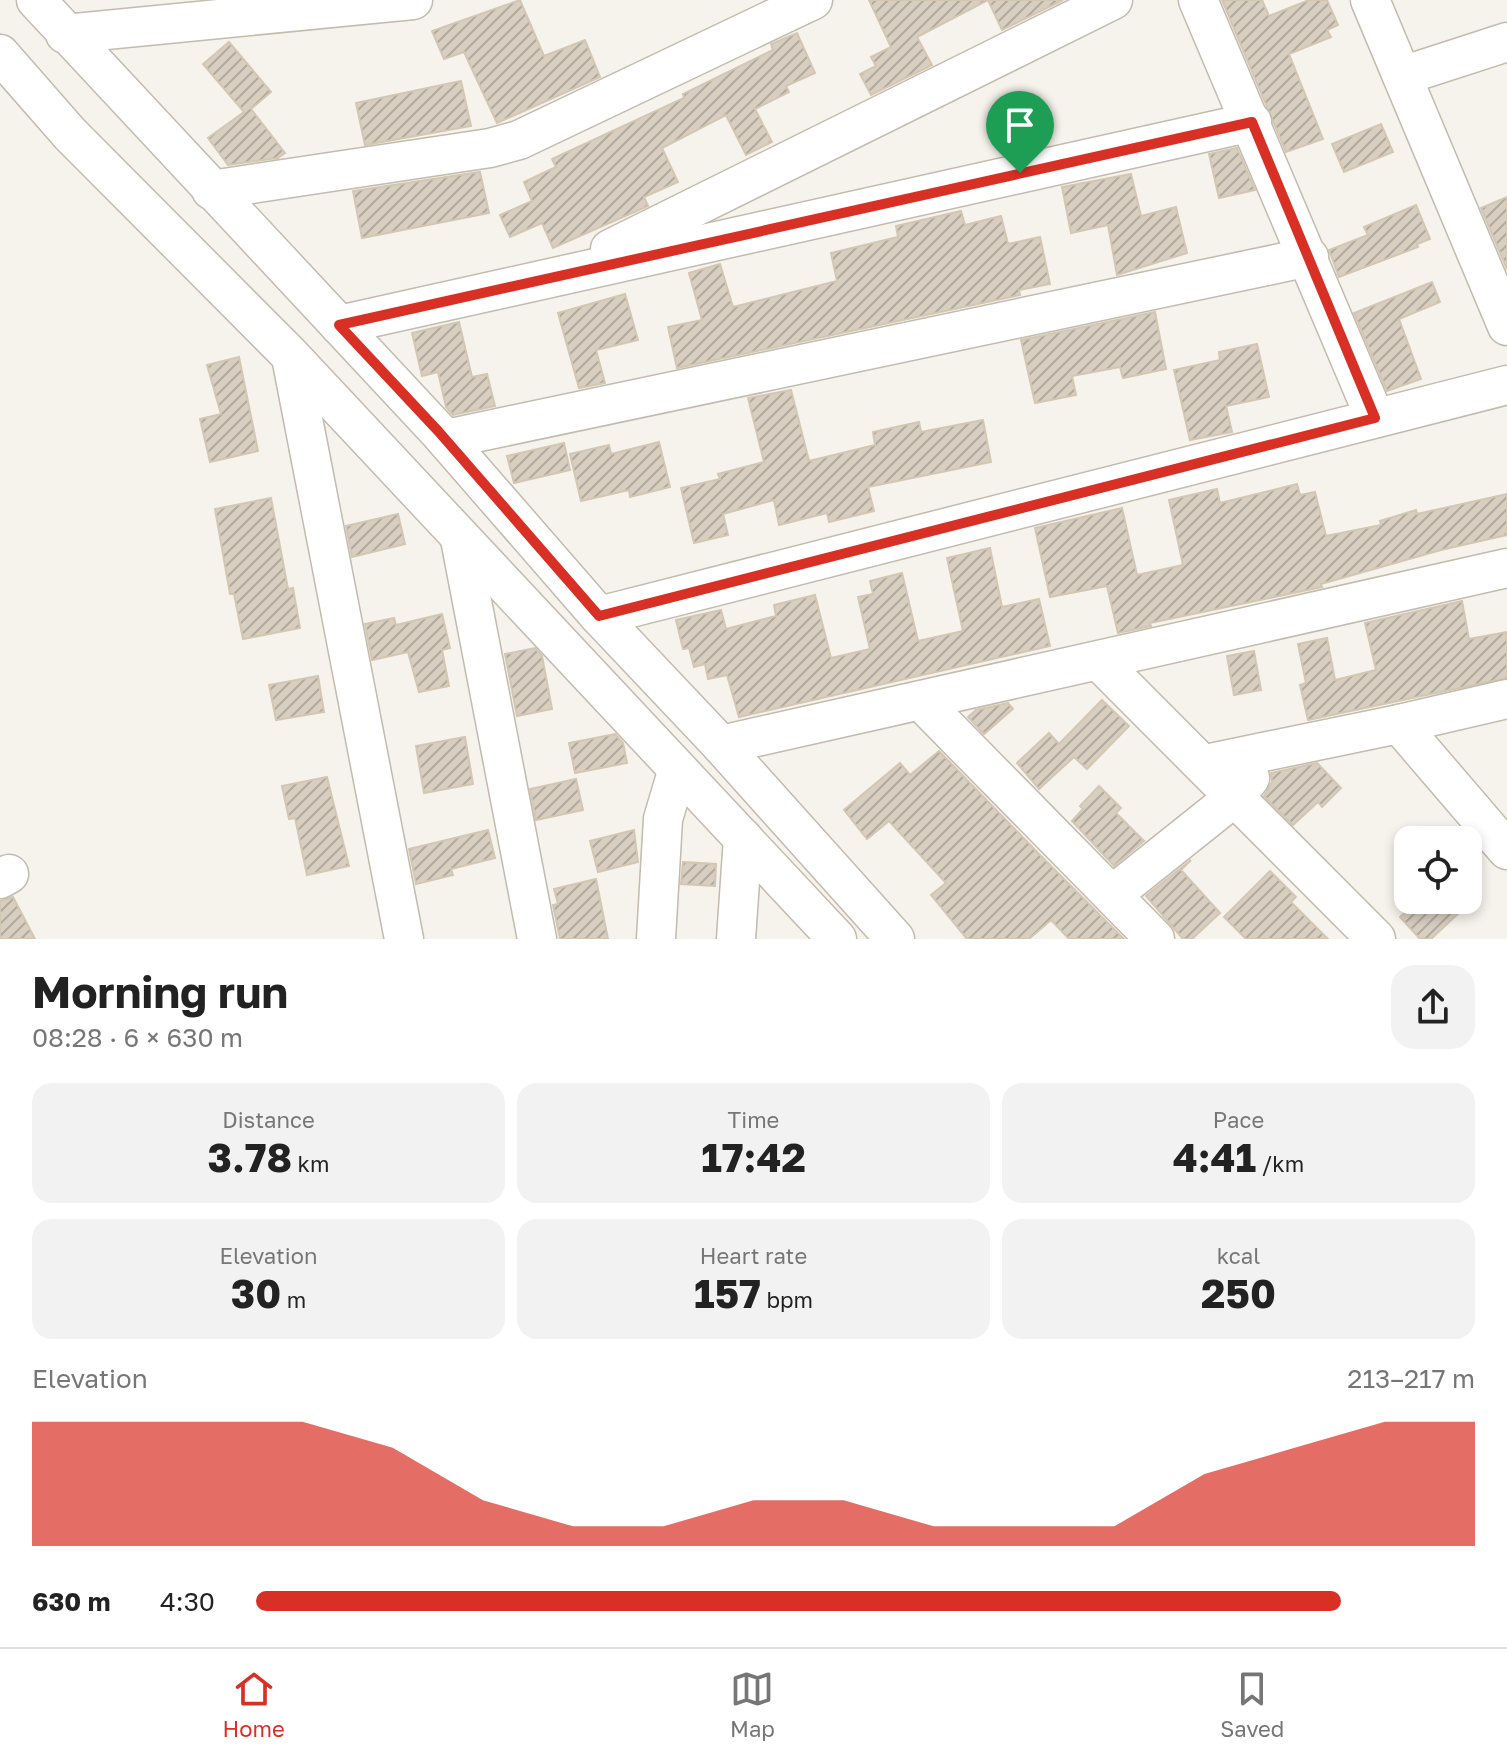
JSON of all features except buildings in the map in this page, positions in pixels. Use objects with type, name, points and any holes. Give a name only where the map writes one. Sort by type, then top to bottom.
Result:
[{"type":"street","points":[[36,0],[446,439],[599,616],[721,745],[895,939]]},
{"type":"street","points":[[65,34],[413,0]]},
{"type":"street","points":[[211,190],[490,148],[519,140],[813,0]]},
{"type":"street","points":[[556,276],[1113,0]]},
{"type":"street","points":[[1198,0],[1375,418]]},
{"type":"street","points":[[1370,0],[1507,326]]},
{"type":"street","points":[[1402,76],[1507,42]]},
{"type":"street","points":[[0,54],[70,134],[291,356],[677,772],[837,939]]},
{"type":"street","points":[[339,325],[1252,122]]},
{"type":"street","points":[[446,439],[1309,257]]},
{"type":"street","points":[[291,356],[404,939]]},
{"type":"street","points":[[599,616],[1507,385]]},
{"type":"street","points":[[460,539],[537,939]]},
{"type":"street","points":[[721,745],[1507,568]]},
{"type":"street","points":[[1100,662],[1376,939]]},
{"type":"street","points":[[1205,764],[1507,699]]},
{"type":"street","points":[[922,702],[1155,939]]},
{"type":"street","points":[[1399,724],[1507,850]]},
{"type":"street","points":[[1112,895],[1236,796],[1271,751]]},
{"type":"street","points":[[656,939],[663,819],[677,772]]},
{"type":"street","points":[[736,939],[743,838]]},
{"type":"route","points":[[1252,122],[1375,418],[599,616],[439,432],[339,325],[556,276],[1020,173],[1252,122]]}]
